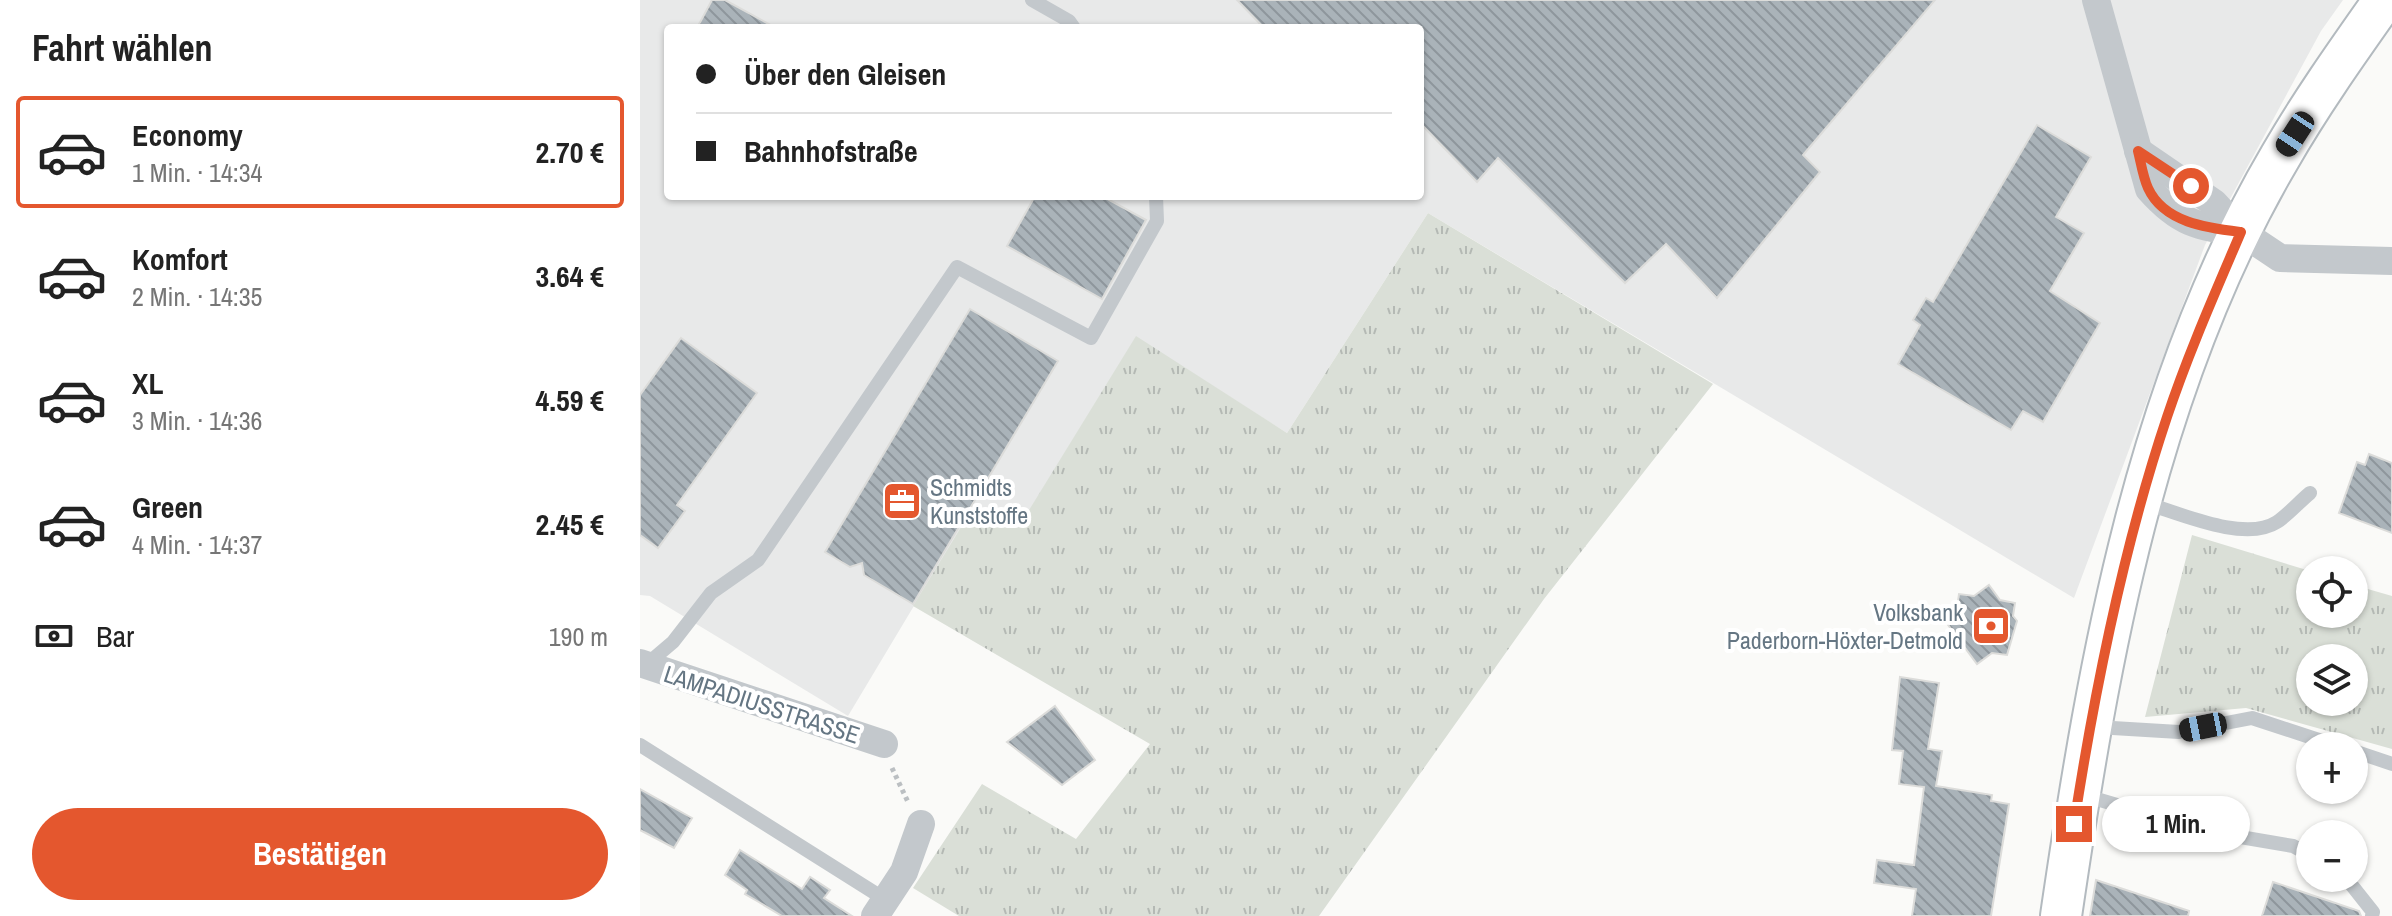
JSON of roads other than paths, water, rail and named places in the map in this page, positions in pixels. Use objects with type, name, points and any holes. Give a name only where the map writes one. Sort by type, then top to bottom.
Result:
[{"type":"main road","points":[[2061,916],[2091,726],[2140,501],[2195,338],[2241,232],[2280,157],[2384,0]]},
{"type":"street","points":[[2096,0],[2138,151],[2214,203],[2241,232],[2280,258],[2392,261]]},
{"type":"street","name":"LAMPADIUSSTRASSE","points":[[643,664],[884,744]]},
{"type":"street","points":[[880,908],[904,872],[921,824]]},
{"type":"lane","points":[[1032,0],[1071,24]]},
{"type":"lane","points":[[643,664],[673,642],[711,593],[758,560],[957,267],[1091,338],[1157,221],[1156,200]]},
{"type":"lane","points":[[2140,501],[2231,529],[2256,529],[2275,523],[2310,493]]},
{"type":"lane","points":[[2091,726],[2179,732],[2252,718],[2296,732]]},
{"type":"lane","points":[[640,745],[880,908]]},
{"type":"lane","points":[[2368,756],[2392,764]]},
{"type":"lane","points":[[2079,794],[2205,831],[2296,848]]},
{"type":"lane","points":[[2357,892],[2373,912],[2372,916]]},
{"type":"place","name":"Schmidts Kunststoffe","points":[[902,501]]},
{"type":"place","name":"Volksbank Paderborn-Höxter-Detmold","points":[[1991,626]]}]
